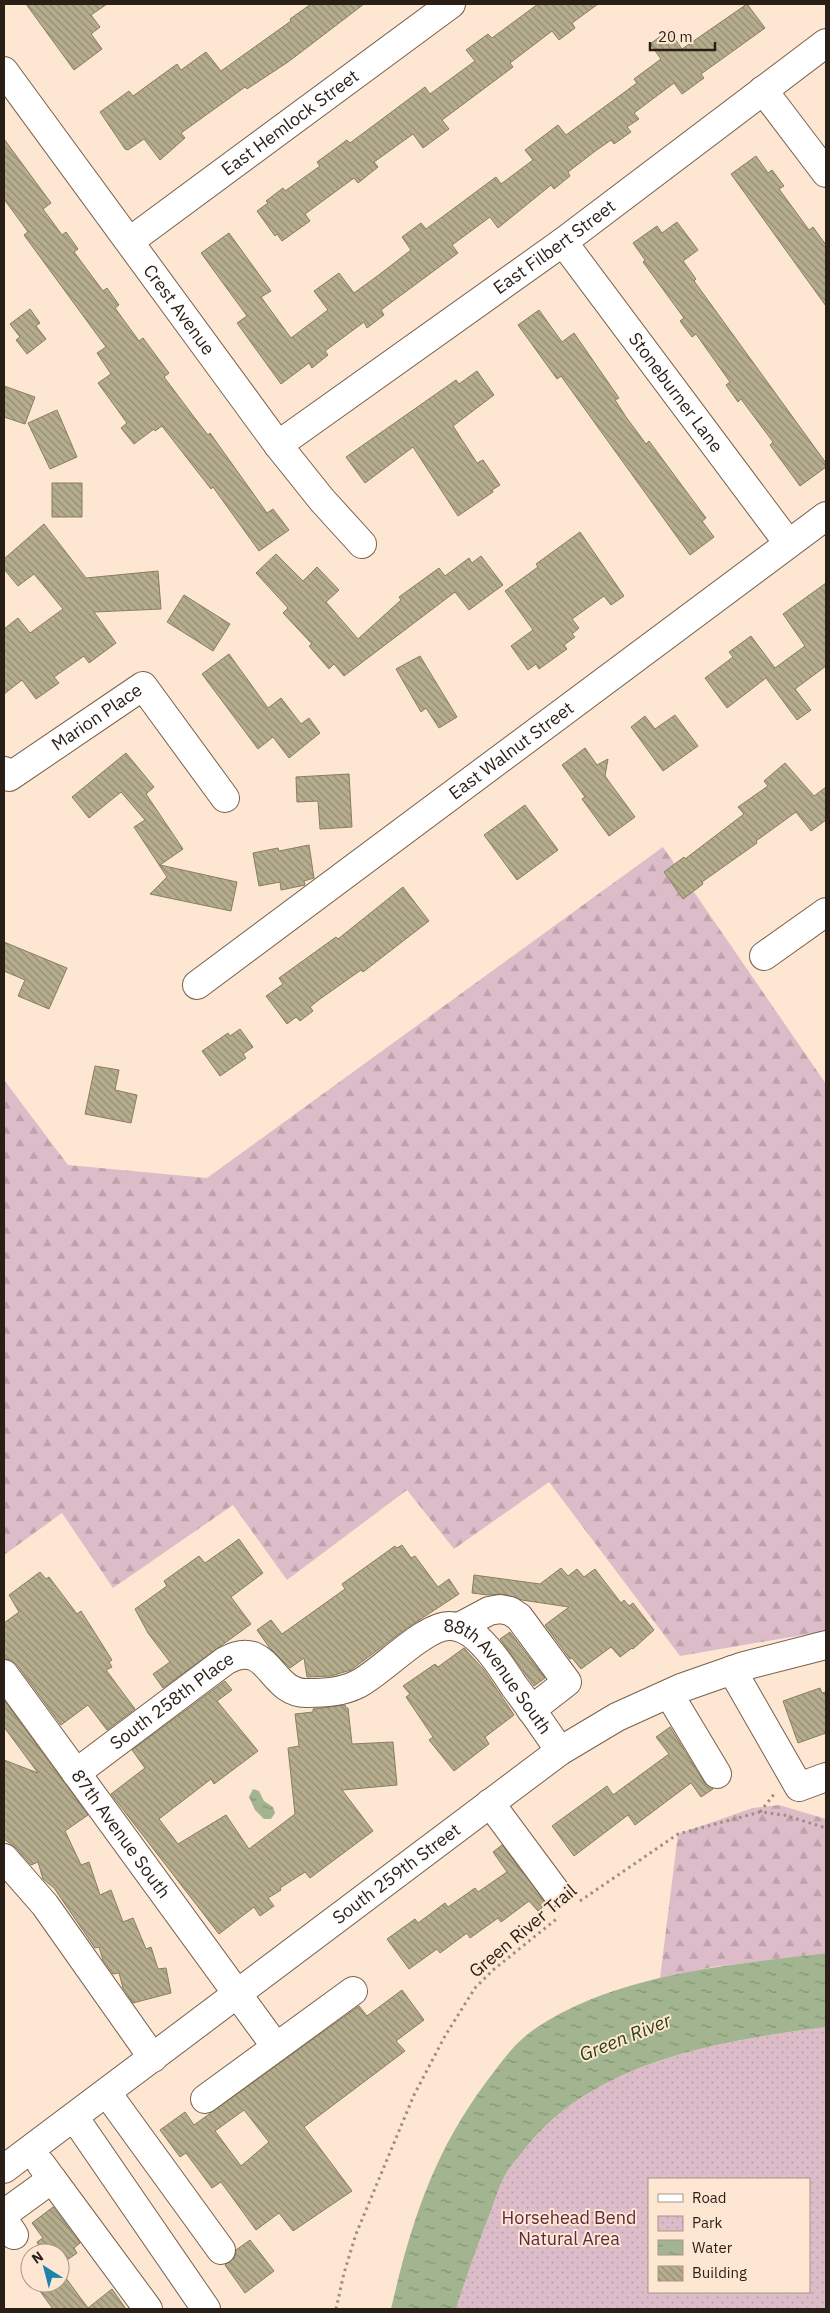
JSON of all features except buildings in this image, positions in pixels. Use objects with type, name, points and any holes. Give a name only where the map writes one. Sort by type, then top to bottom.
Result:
[{"type":"street","name":"East Hemlock Street","points":[[130,241],[451,4]]},
{"type":"street","name":"East Filbert Street","points":[[278,445],[564,242],[826,43]]},
{"type":"street","name":"Crest Avenue","points":[[4,71],[278,445],[322,500],[362,544]]},
{"type":"street","points":[[763,90],[826,173]]},
{"type":"street","name":"Stoneburner Lane","points":[[564,242],[788,543]]},
{"type":"street","name":"East Walnut Street","points":[[197,985],[826,516]]},
{"type":"street","name":"Marion Place","points":[[6,774],[143,686],[225,798]]},
{"type":"street","points":[[764,956],[826,912]]},
{"type":"street","points":[[459,1627],[489,1611],[500,1609],[519,1617],[568,1682],[531,1710]]},
{"type":"street","name":"88th Avenue South","points":[[424,1635],[440,1627],[459,1627],[476,1638],[487,1648],[560,1751]]},
{"type":"street","name":"South 258th Place","points":[[76,1773],[225,1661],[235,1656],[246,1654],[259,1659],[282,1685],[294,1692],[339,1691],[357,1684],[376,1673],[424,1635]]},
{"type":"street","name":"South 259th Street","points":[[4,2169],[560,1751],[616,1717],[669,1694],[732,1670],[826,1645]]},
{"type":"street","points":[[732,1670],[799,1787],[826,1777]]},
{"type":"street","name":"87th Avenue South","points":[[4,1674],[276,2047]]},
{"type":"street","points":[[669,1694],[717,1774]]},
{"type":"street","points":[[490,1803],[564,1904]]},
{"type":"street","points":[[4,1858],[45,1905],[153,2058]]},
{"type":"street","points":[[205,2099],[353,1991]]},
{"type":"street","points":[[106,2093],[221,2250]]},
{"type":"street","points":[[74,2117],[206,2309]]},
{"type":"street","points":[[30,2150],[148,2309]]},
{"type":"street","points":[[7,2223],[52,2179]]},
{"type":"path","name":"Green River Trail","points":[[336,2309],[344,2272],[356,2234],[414,2095],[445,2036],[476,1988],[493,1970],[564,1904],[678,1834],[760,1812],[784,1815],[826,1828]]},
{"type":"green space","points":[[663,847],[826,1084],[826,1631],[680,1656],[549,1482],[454,1549],[407,1490],[287,1580],[233,1505],[113,1588],[62,1513],[4,1555],[4,1080],[68,1165],[207,1178]]},
{"type":"green space","points":[[779,1805],[826,1819],[826,1953],[713,1967],[660,1978],[678,1834],[753,1808]]},
{"type":"green space","name":"Horsehead Bend Natural Area","points":[[826,2027],[826,2309],[456,2309],[504,2177],[524,2150],[553,2119],[586,2095],[623,2075],[662,2060],[744,2039]]},
{"type":"water","points":[[253,1789],[259,1791],[264,1801],[273,1807],[275,1813],[271,1819],[264,1819],[255,1810],[249,1797]]},
{"type":"water","name":"Green River","points":[[826,1953],[826,2027],[744,2039],[703,2048],[662,2060],[623,2075],[586,2095],[553,2119],[524,2150],[506,2173],[456,2309],[391,2309],[416,2218],[438,2162],[468,2108],[487,2081],[509,2052],[529,2033],[568,2009],[639,1983],[676,1974]]}]
